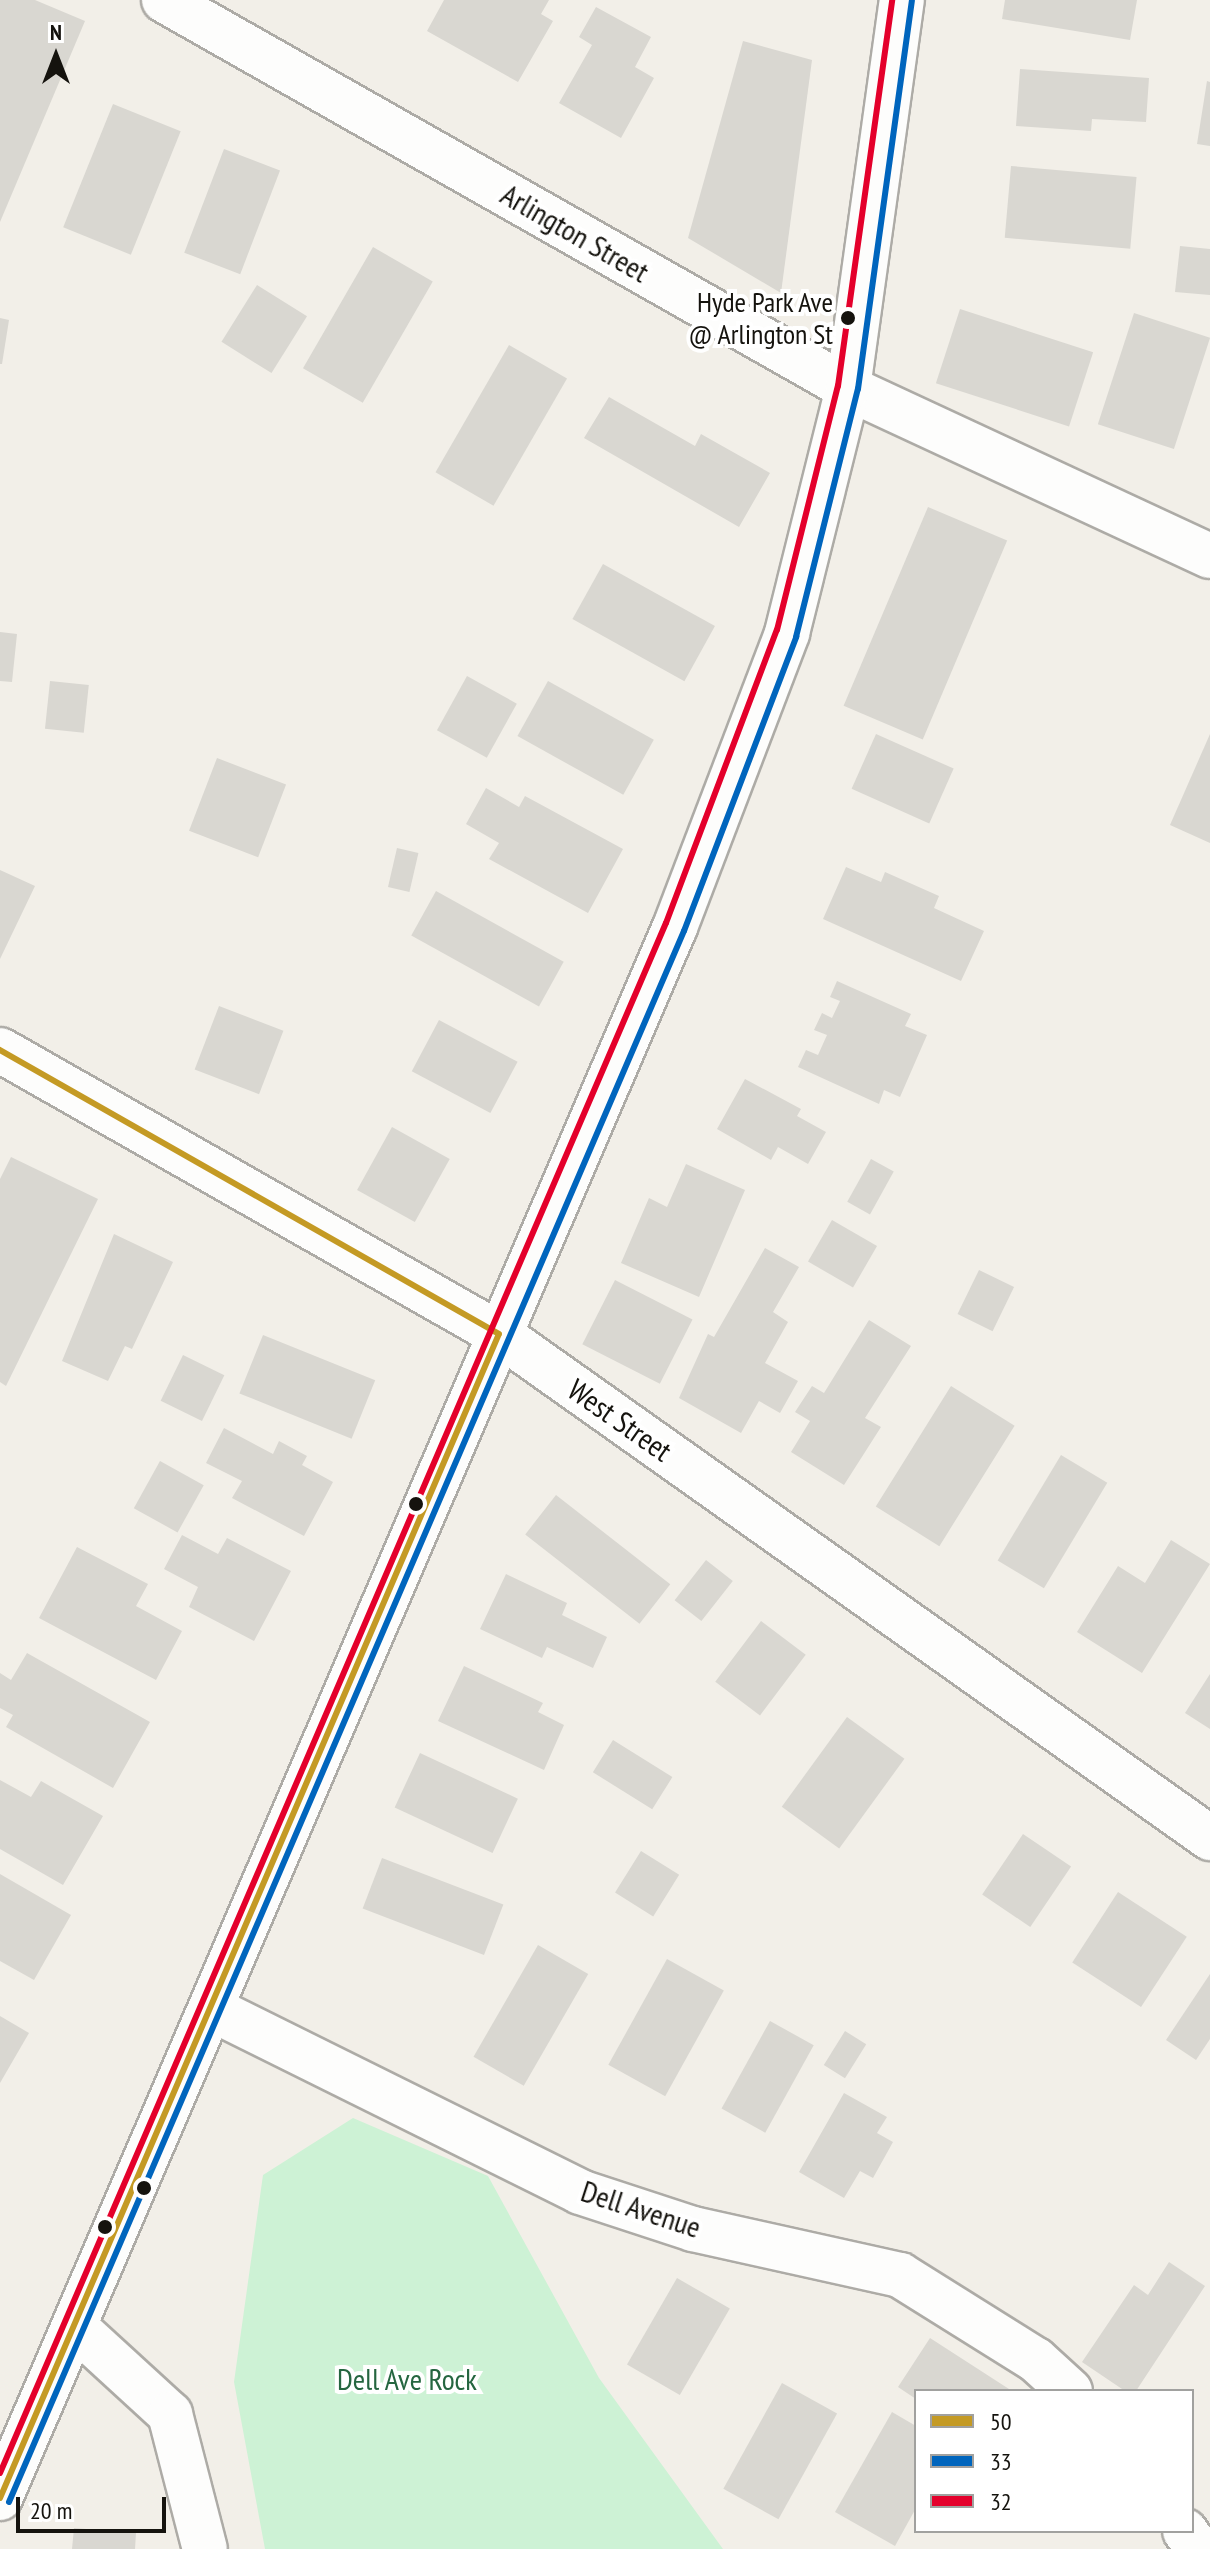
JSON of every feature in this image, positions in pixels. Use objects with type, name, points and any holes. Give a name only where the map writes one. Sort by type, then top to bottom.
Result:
[{"type":"main road","name":"Arlington Street","points":[[164,0],[848,388],[1210,556]]},
{"type":"main road","points":[[0,2498],[675,927],[787,633],[848,388],[902,0]]},
{"type":"main road","name":"West Street","points":[[0,1050],[499,1334],[1210,1838]]},
{"type":"main road","name":"Dell Avenue","points":[[212,2009],[580,2192],[693,2229],[900,2275],[1024,2351],[1068,2389]]},
{"type":"main road","points":[[75,2327],[170,2414],[205,2549]]},
{"type":"green space","name":"Dell Ave Rock","points":[[353,2118],[488,2176],[599,2378],[723,2549],[265,2549],[234,2382],[263,2175]]},
{"type":"building","points":[[0,0],[35,0],[85,21],[0,222]]},
{"type":"building","points":[[444,0],[549,0],[541,14],[553,21],[518,82],[427,31]]},
{"type":"building","points":[[1005,0],[1137,0],[1130,40],[1002,19]]},
{"type":"building","points":[[596,7],[651,37],[635,67],[654,78],[621,138],[559,103],[592,45],[579,37]]},
{"type":"building","points":[[743,41],[812,60],[781,293],[688,238]]},
{"type":"building","points":[[1020,69],[1149,78],[1146,122],[1092,119],[1091,131],[1016,126]]},
{"type":"building","points":[[1207,81],[1210,82],[1210,146],[1197,144]]},
{"type":"building","points":[[113,104],[181,131],[131,255],[63,227]]},
{"type":"building","points":[[224,149],[280,171],[240,274],[184,253]]},
{"type":"building","points":[[1011,166],[1137,177],[1130,249],[1005,238]]},
{"type":"building","points":[[1180,246],[1210,249],[1210,295],[1175,292]]},
{"type":"building","points":[[373,247],[433,282],[363,403],[303,368]]},
{"type":"building","points":[[257,285],[307,316],[272,373],[221,342]]},
{"type":"building","points":[[960,309],[1093,352],[1069,426],[936,383]]},
{"type":"building","points":[[1134,313],[1210,338],[1174,449],[1098,424]]},
{"type":"building","points":[[0,318],[9,320],[2,364],[0,364]]},
{"type":"building","points":[[509,345],[567,378],[494,506],[436,472]]},
{"type":"building","points":[[609,397],[695,446],[701,434],[770,473],[739,527],[584,438]]},
{"type":"building","points":[[928,507],[1007,541],[923,739],[844,706]]},
{"type":"building","points":[[603,564],[715,626],[684,681],[572,619]]},
{"type":"building","points":[[0,632],[17,634],[12,682],[0,681]]},
{"type":"building","points":[[467,676],[517,704],[487,758],[437,730]]},
{"type":"building","points":[[50,681],[89,685],[84,733],[45,729]]},
{"type":"building","points":[[548,681],[654,740],[623,795],[517,736]]},
{"type":"building","points":[[876,734],[954,769],[929,823],[852,789]]},
{"type":"building","points":[[1210,734],[1210,843],[1170,825]]},
{"type":"building","points":[[217,758],[286,785],[258,857],[189,831]]},
{"type":"building","points":[[486,788],[519,807],[525,796],[623,849],[588,913],[489,859],[499,843],[466,824]]},
{"type":"building","points":[[397,848],[418,853],[409,892],[388,887]]},
{"type":"building","points":[[846,867],[881,882],[885,872],[939,896],[934,908],[984,931],[961,981],[823,919]]},
{"type":"building","points":[[0,870],[35,886],[0,959]]},
{"type":"building","points":[[436,891],[564,962],[539,1006],[411,936]]},
{"type":"building","points":[[837,981],[911,1014],[905,1026],[927,1035],[900,1097],[884,1090],[879,1104],[798,1067],[806,1050],[818,1055],[827,1035],[814,1030],[822,1013],[832,1018],[840,1001],[830,997]]},
{"type":"building","points":[[219,1006],[283,1031],[259,1094],[195,1069]]},
{"type":"building","points":[[439,1020],[518,1062],[490,1113],[412,1071]]},
{"type":"building","points":[[745,1079],[801,1109],[797,1116],[826,1132],[808,1164],[778,1147],[771,1160],[717,1129]]},
{"type":"building","points":[[392,1127],[450,1159],[415,1222],[357,1190]]},
{"type":"building","points":[[11,1157],[98,1199],[6,1386],[0,1382],[0,1179]]},
{"type":"building","points":[[871,1159],[894,1172],[870,1214],[847,1202]]},
{"type":"building","points":[[686,1164],[745,1190],[699,1297],[621,1263],[649,1198],[667,1207]]},
{"type":"building","points":[[832,1220],[877,1246],[853,1288],[808,1262]]},
{"type":"building","points":[[114,1234],[173,1262],[132,1349],[125,1346],[108,1381],[62,1361]]},
{"type":"building","points":[[765,1248],[799,1267],[773,1312],[788,1322],[765,1363],[798,1381],[780,1413],[759,1401],[741,1433],[679,1398],[708,1334],[714,1337]]},
{"type":"building","points":[[979,1270],[1014,1287],[993,1331],[958,1314]]},
{"type":"building","points":[[615,1280],[693,1319],[660,1384],[582,1344]]},
{"type":"building","points":[[869,1320],[911,1346],[865,1418],[881,1427],[844,1485],[791,1452],[810,1421],[795,1412],[812,1386],[824,1393]]},
{"type":"building","points":[[263,1335],[375,1380],[352,1439],[239,1393]]},
{"type":"building","points":[[183,1355],[224,1375],[202,1421],[161,1401]]},
{"type":"building","points":[[951,1386],[1015,1426],[939,1546],[876,1506]]},
{"type":"building","points":[[224,1428],[273,1454],[279,1441],[307,1456],[302,1465],[333,1482],[304,1536],[232,1498],[242,1481],[206,1463]]},
{"type":"building","points":[[1061,1455],[1107,1483],[1044,1588],[998,1560]]},
{"type":"building","points":[[160,1461],[204,1485],[178,1532],[134,1508]]},
{"type":"building","points":[[556,1495],[670,1584],[639,1624],[525,1534]]},
{"type":"building","points":[[182,1535],[218,1554],[227,1538],[291,1571],[254,1641],[189,1607],[198,1587],[164,1569]]},
{"type":"building","points":[[1171,1540],[1210,1564],[1142,1673],[1077,1632],[1118,1566],[1145,1583]]},
{"type":"building","points":[[77,1547],[148,1584],[136,1606],[182,1631],[156,1680],[39,1618]]},
{"type":"building","points":[[706,1560],[733,1581],[701,1621],[675,1600]]},
{"type":"building","points":[[506,1574],[567,1603],[562,1615],[607,1637],[593,1668],[547,1647],[542,1658],[480,1629]]},
{"type":"building","points":[[761,1621],[806,1655],[760,1715],[715,1682]]},
{"type":"building","points":[[27,1653],[150,1722],[113,1788],[6,1727],[13,1715],[0,1708],[0,1673],[11,1680]]},
{"type":"building","points":[[464,1666],[543,1703],[538,1712],[564,1725],[544,1770],[438,1721]]},
{"type":"building","points":[[1210,1674],[1210,1729],[1185,1713]]},
{"type":"building","points":[[847,1717],[904,1759],[839,1849],[782,1807]]},
{"type":"building","points":[[613,1740],[672,1777],[652,1809],[593,1772]]},
{"type":"building","points":[[420,1753],[518,1799],[493,1853],[395,1807]]},
{"type":"building","points":[[0,1780],[31,1797],[41,1781],[103,1816],[63,1885],[0,1849]]},
{"type":"building","points":[[1023,1834],[1071,1866],[1030,1927],[982,1895]]},
{"type":"building","points":[[641,1851],[679,1875],[653,1916],[615,1893]]},
{"type":"building","points":[[382,1858],[503,1905],[484,1955],[363,1908]]},
{"type":"building","points":[[0,1874],[71,1915],[34,1980],[0,1961]]},
{"type":"building","points":[[1118,1892],[1187,1937],[1141,2007],[1072,1962]]},
{"type":"building","points":[[538,1945],[588,1974],[524,2086],[474,2057]]},
{"type":"building","points":[[667,1959],[724,1991],[665,2096],[608,2065]]},
{"type":"building","points":[[1210,1974],[1210,2039],[1196,2060],[1166,2040]]},
{"type":"building","points":[[0,2016],[29,2033],[0,2083]]},
{"type":"building","points":[[770,2021],[814,2045],[765,2133],[722,2108]]},
{"type":"building","points":[[845,2031],[866,2044],[845,2078],[824,2065]]},
{"type":"building","points":[[844,2093],[887,2117],[877,2133],[893,2142],[873,2178],[860,2171],[844,2198],[799,2172]]},
{"type":"building","points":[[1169,2262],[1205,2286],[1137,2389],[1122,2389],[1082,2362],[1134,2285],[1148,2295]]},
{"type":"building","points":[[677,2278],[730,2308],[680,2395],[627,2365]]},
{"type":"building","points":[[930,2338],[1009,2389],[914,2389],[914,2398],[898,2387]]},
{"type":"building","points":[[782,2383],[837,2414],[778,2519],[723,2489]]},
{"type":"building","points":[[892,2412],[914,2425],[914,2512],[895,2546],[835,2512]]},
{"type":"building","points":[[74,2528],[136,2533],[135,2549],[72,2549]]},
{"type":"transit line","name":"32","points":[[0,2473],[666,923],[777,630],[838,386],[892,0]]},
{"type":"transit line","name":"33","points":[[9,2502],[684,931],[796,637],[858,389],[912,1]]},
{"type":"transit line","name":"50","points":[[0,1050],[499,1334]]},
{"type":"transit line","name":"50","points":[[0,2498],[499,1334]]},
{"type":"place","name":"Hyde Park Ave @ Arlington St","points":[[848,318]]}]
